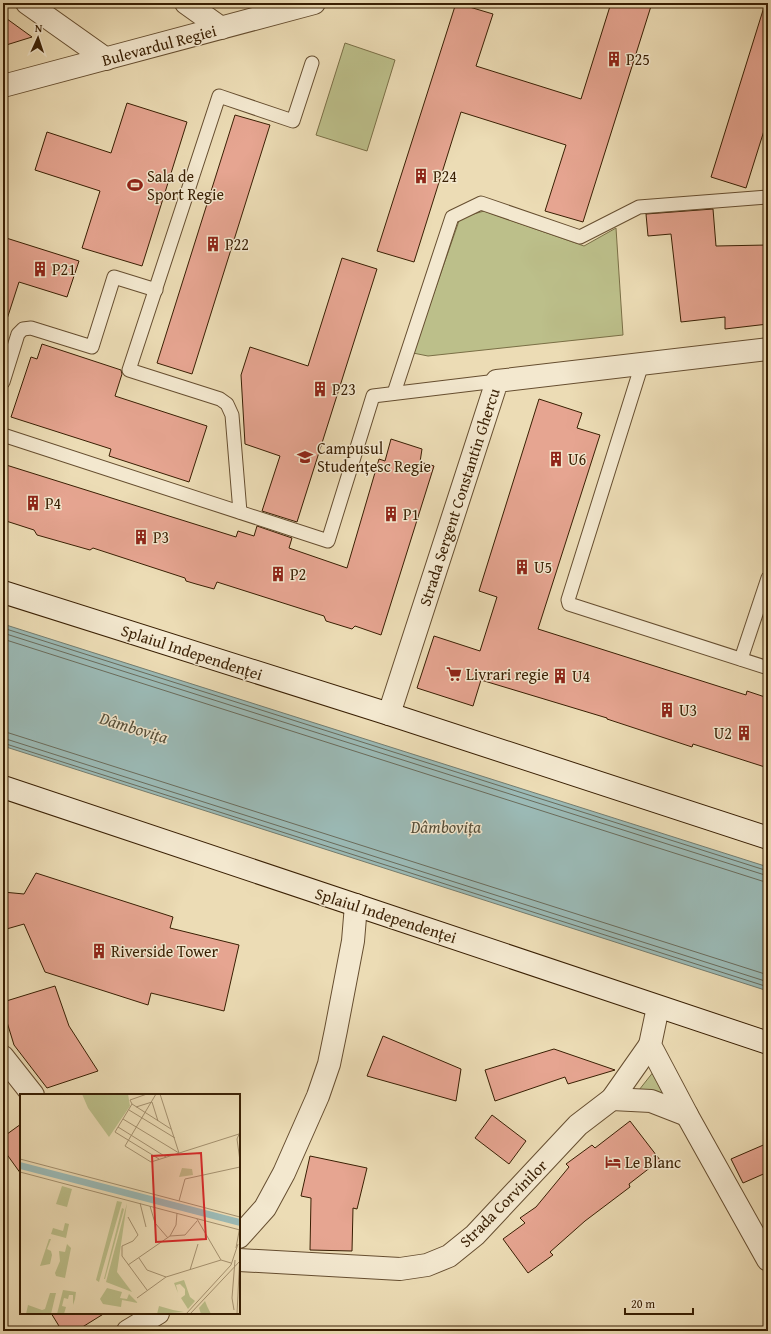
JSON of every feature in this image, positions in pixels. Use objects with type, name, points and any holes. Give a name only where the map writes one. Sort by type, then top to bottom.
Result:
[{"type":"street","points":[[27,3],[106,59]]},
{"type":"street","points":[[186,3],[221,28]]},
{"type":"street","name":"Bulevardul Regiei","points":[[3,86],[314,3]]},
{"type":"street","name":"Strada Sergent Constantin Ghercu","points":[[389,714],[496,381],[768,349]]},
{"type":"street","name":"Splaiul Independenței","points":[[3,592],[389,714],[768,838]]},
{"type":"street","name":"Splaiul Independenței","points":[[3,787],[768,1043]]},
{"type":"street","points":[[240,1236],[265,1208],[284,1173],[323,1083],[329,1064],[353,941],[356,905]]},
{"type":"street","points":[[658,1007],[650,1045],[687,1115],[768,1260]]},
{"type":"street","name":"Strada Corvinilor","points":[[240,1260],[400,1269],[427,1265],[448,1256],[475,1235],[578,1125],[612,1099],[650,1045]]},
{"type":"street","points":[[3,1057],[32,1094]]},
{"type":"street","points":[[612,1099],[651,1101],[687,1115]]},
{"type":"street","points":[[128,1331],[156,1314]]},
{"type":"lane","points":[[240,512],[232,415],[227,404],[220,399],[130,370],[219,96],[293,121],[312,63]]},
{"type":"lane","points":[[394,393],[452,217],[481,203],[580,237],[639,208],[768,197]]},
{"type":"lane","points":[[3,382],[18,334],[23,329],[31,328],[92,348],[114,277],[156,290]]},
{"type":"lane","points":[[642,364],[568,602],[570,604],[768,668]]},
{"type":"lane","points":[[3,435],[328,541],[373,396],[496,381]]},
{"type":"lane","points":[[740,659],[767,582]]},
{"type":"green space","points":[[345,43],[395,60],[367,151],[316,135]]},
{"type":"green space","points":[[484,211],[584,246],[616,228],[623,335],[428,356],[413,353],[460,218]]},
{"type":"green space","points":[[654,1071],[668,1097],[639,1090]]},
{"type":"water","name":"Dâmbovița","points":[[3,624],[768,867],[768,991],[3,746]]},
{"type":"building","points":[[456,3],[493,14],[476,66],[581,99],[611,3],[652,3],[583,222],[545,211],[566,145],[461,112],[414,262],[377,251]]},
{"type":"building","points":[[764,7],[768,8],[768,118],[746,188],[711,177]]},
{"type":"building","points":[[3,16],[32,37],[3,46]]},
{"type":"building","name":"Sala de Sport Regie","points":[[127,103],[187,122],[142,266],[82,248],[100,191],[35,170],[47,132],[111,153]]},
{"type":"building","name":"P22","points":[[235,115],[270,125],[192,374],[157,363]]},
{"type":"building","points":[[713,209],[716,246],[768,245],[768,324],[725,329],[725,317],[681,322],[671,234],[648,236],[646,214]]},
{"type":"building","name":"P21","points":[[3,237],[79,261],[67,297],[19,282],[7,319],[3,318]]},
{"type":"building","name":"P23","points":[[342,258],[377,269],[297,522],[262,511],[280,456],[245,444],[241,375],[250,347],[308,366]]},
{"type":"building","points":[[42,344],[121,370],[122,374],[115,396],[207,426],[189,482],[109,456],[111,449],[11,417],[31,357],[37,359]]},
{"type":"building","points":[[539,399],[582,413],[577,428],[600,435],[538,629],[746,695],[747,691],[768,698],[768,768],[693,744],[692,747],[607,718],[481,680],[473,706],[417,688],[434,636],[480,651],[497,597],[479,591]]},
{"type":"building","points":[[391,439],[422,449],[420,462],[434,466],[381,635],[355,626],[352,629],[326,621],[324,616],[217,582],[214,589],[186,581],[185,578],[93,548],[90,550],[37,535],[34,530],[3,520],[3,464],[236,537],[238,531],[254,536],[257,526],[292,538],[289,548],[347,568],[379,459],[385,461]]},
{"type":"building","name":"Riverside Tower","points":[[36,873],[173,917],[170,928],[239,945],[224,1011],[151,993],[148,1005],[45,972],[24,924],[3,930],[3,892],[24,894]]},
{"type":"building","points":[[55,986],[69,1026],[98,1071],[47,1088],[14,1045],[3,1009],[3,1002]]},
{"type":"building","points":[[383,1036],[461,1069],[456,1101],[367,1076]]},
{"type":"building","points":[[554,1049],[615,1070],[568,1084],[565,1077],[495,1101],[485,1070]]},
{"type":"building","points":[[492,1115],[526,1141],[509,1164],[475,1138]]},
{"type":"building","points":[[630,1121],[660,1160],[629,1184],[630,1187],[585,1221],[550,1252],[553,1255],[528,1273],[503,1239],[525,1223],[520,1218],[536,1207],[569,1167],[566,1164],[592,1145],[595,1148]]},
{"type":"building","points":[[20,1125],[20,1173],[3,1149],[3,1137]]},
{"type":"building","points":[[768,1143],[768,1172],[743,1183],[731,1159]]},
{"type":"building","points":[[310,1156],[367,1168],[357,1209],[353,1208],[352,1251],[310,1250],[311,1198],[301,1196]]},
{"type":"building","points":[[52,1314],[103,1314],[76,1331],[62,1331]]},
{"type":"place","name":"P25","points":[[614,59]]},
{"type":"place","name":"P24","points":[[421,176]]},
{"type":"place","name":"Sala de Sport Regie","points":[[135,185]]},
{"type":"place","name":"P22","points":[[213,244]]},
{"type":"place","name":"P21","points":[[40,269]]},
{"type":"place","name":"P23","points":[[320,389]]},
{"type":"place","name":"Campusul Studențesc Regie","points":[[305,457]]},
{"type":"place","name":"U6","points":[[556,459]]},
{"type":"place","name":"P4","points":[[33,503]]},
{"type":"place","name":"P1","points":[[391,514]]},
{"type":"place","name":"P3","points":[[141,537]]},
{"type":"place","name":"U5","points":[[522,567]]},
{"type":"place","name":"P2","points":[[278,574]]},
{"type":"place","name":"Livrari regie","points":[[454,674]]},
{"type":"place","name":"U4","points":[[560,676]]},
{"type":"place","name":"U3","points":[[667,710]]},
{"type":"place","name":"U2","points":[[744,733]]},
{"type":"place","name":"Riverside Tower","points":[[99,951]]},
{"type":"place","name":"Le Blanc","points":[[613,1162]]}]
